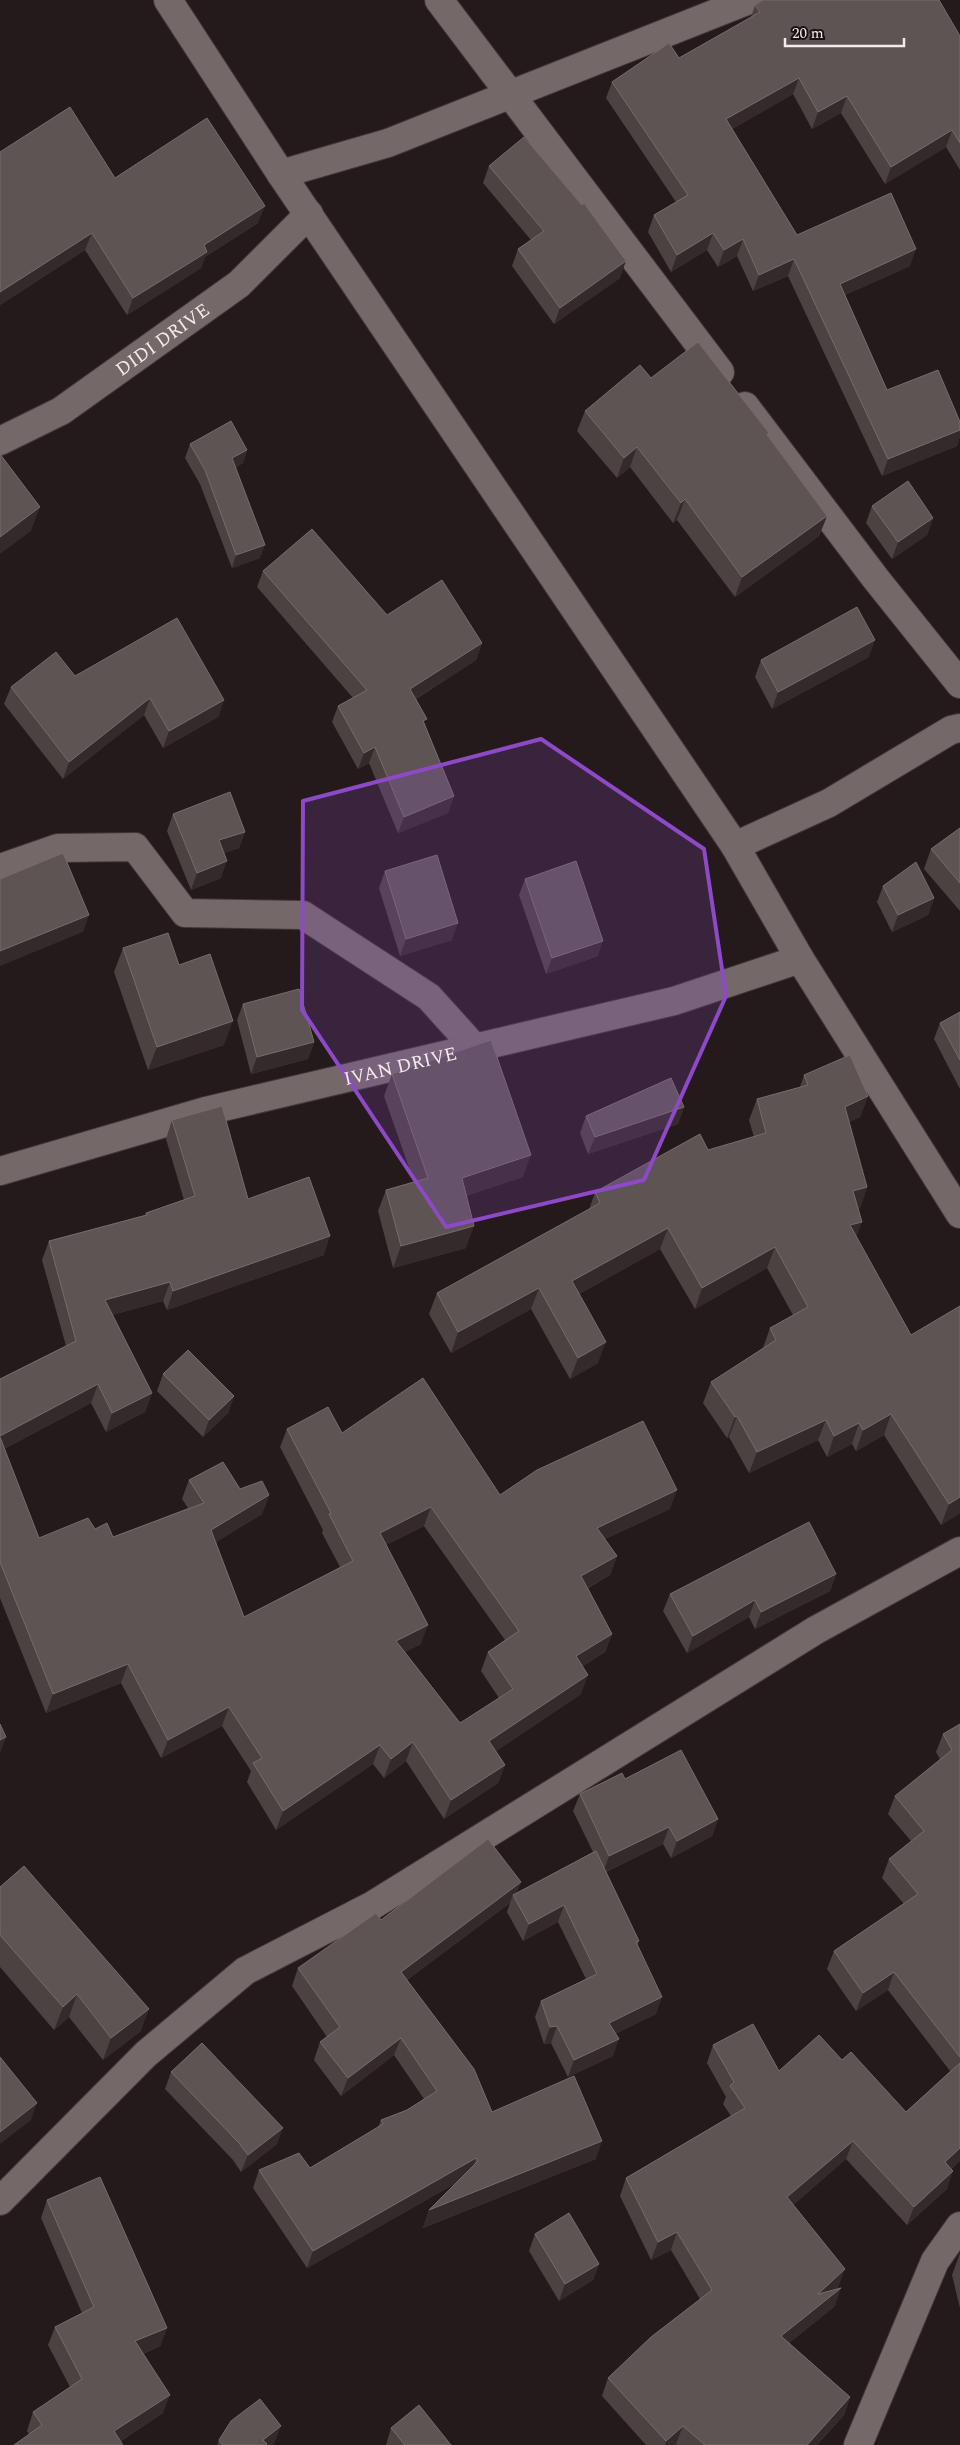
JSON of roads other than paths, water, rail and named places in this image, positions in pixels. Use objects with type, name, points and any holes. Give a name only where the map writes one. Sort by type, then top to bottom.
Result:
[{"type":"street","points":[[168,0],[281,174],[736,846],[800,959],[960,1214]]},
{"type":"street","points":[[439,0],[876,580],[960,684]]},
{"type":"street","points":[[281,174],[388,142],[749,0]]},
{"type":"street","name":"DIDI DRIVE","points":[[0,441],[61,411],[239,284],[309,214]]},
{"type":"street","points":[[736,846],[829,803],[951,730],[960,728]]},
{"type":"street","points":[[0,868],[58,848],[135,847],[185,913],[303,915],[429,997],[474,1047]]},
{"type":"street","name":"IVAN DRIVE","points":[[0,1171],[206,1111],[674,1001],[800,959]]},
{"type":"street","points":[[0,2201],[146,2054],[245,1971],[373,1905],[816,1630],[960,1551]]},
{"type":"street","points":[[858,2445],[935,2261],[960,2226]]}]
